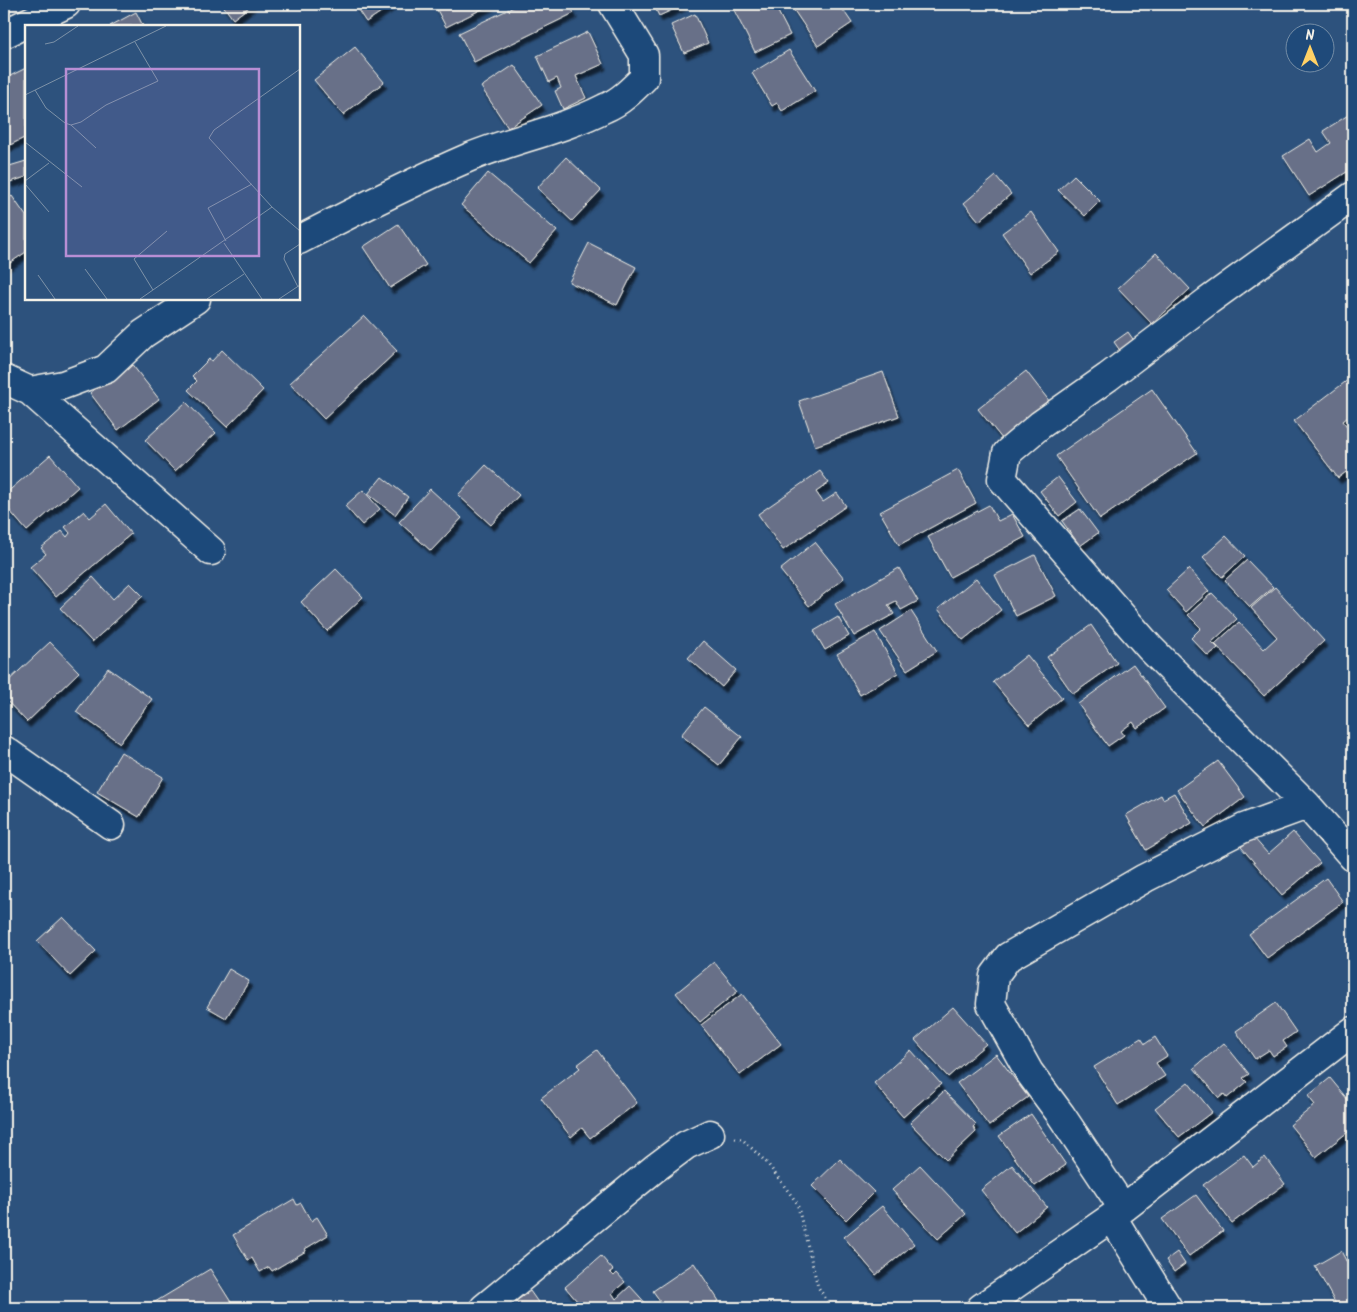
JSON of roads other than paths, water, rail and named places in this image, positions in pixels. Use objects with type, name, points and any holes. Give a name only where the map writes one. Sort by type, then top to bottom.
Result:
[{"type":"street","points":[[4,34],[66,4]]},
{"type":"street","points":[[300,239],[371,203],[471,157],[551,131],[607,108],[632,90],[644,78],[644,55],[613,4]]},
{"type":"street","points":[[1353,196],[1040,425],[1007,453],[1002,479],[1150,648],[1308,805],[1353,857]]},
{"type":"street","points":[[30,391],[63,385],[106,369],[143,334],[194,300]]},
{"type":"street","points":[[4,379],[30,391],[212,551]]},
{"type":"street","points":[[4,750],[111,825]]},
{"type":"street","points":[[1168,1308],[1061,1115],[1029,1072],[991,1004],[994,976],[1008,957],[1145,878],[1244,828],[1308,805]]},
{"type":"street","points":[[981,1308],[1117,1213],[1353,1031]]},
{"type":"street","points":[[484,1308],[654,1168],[686,1144],[710,1134]]}]
